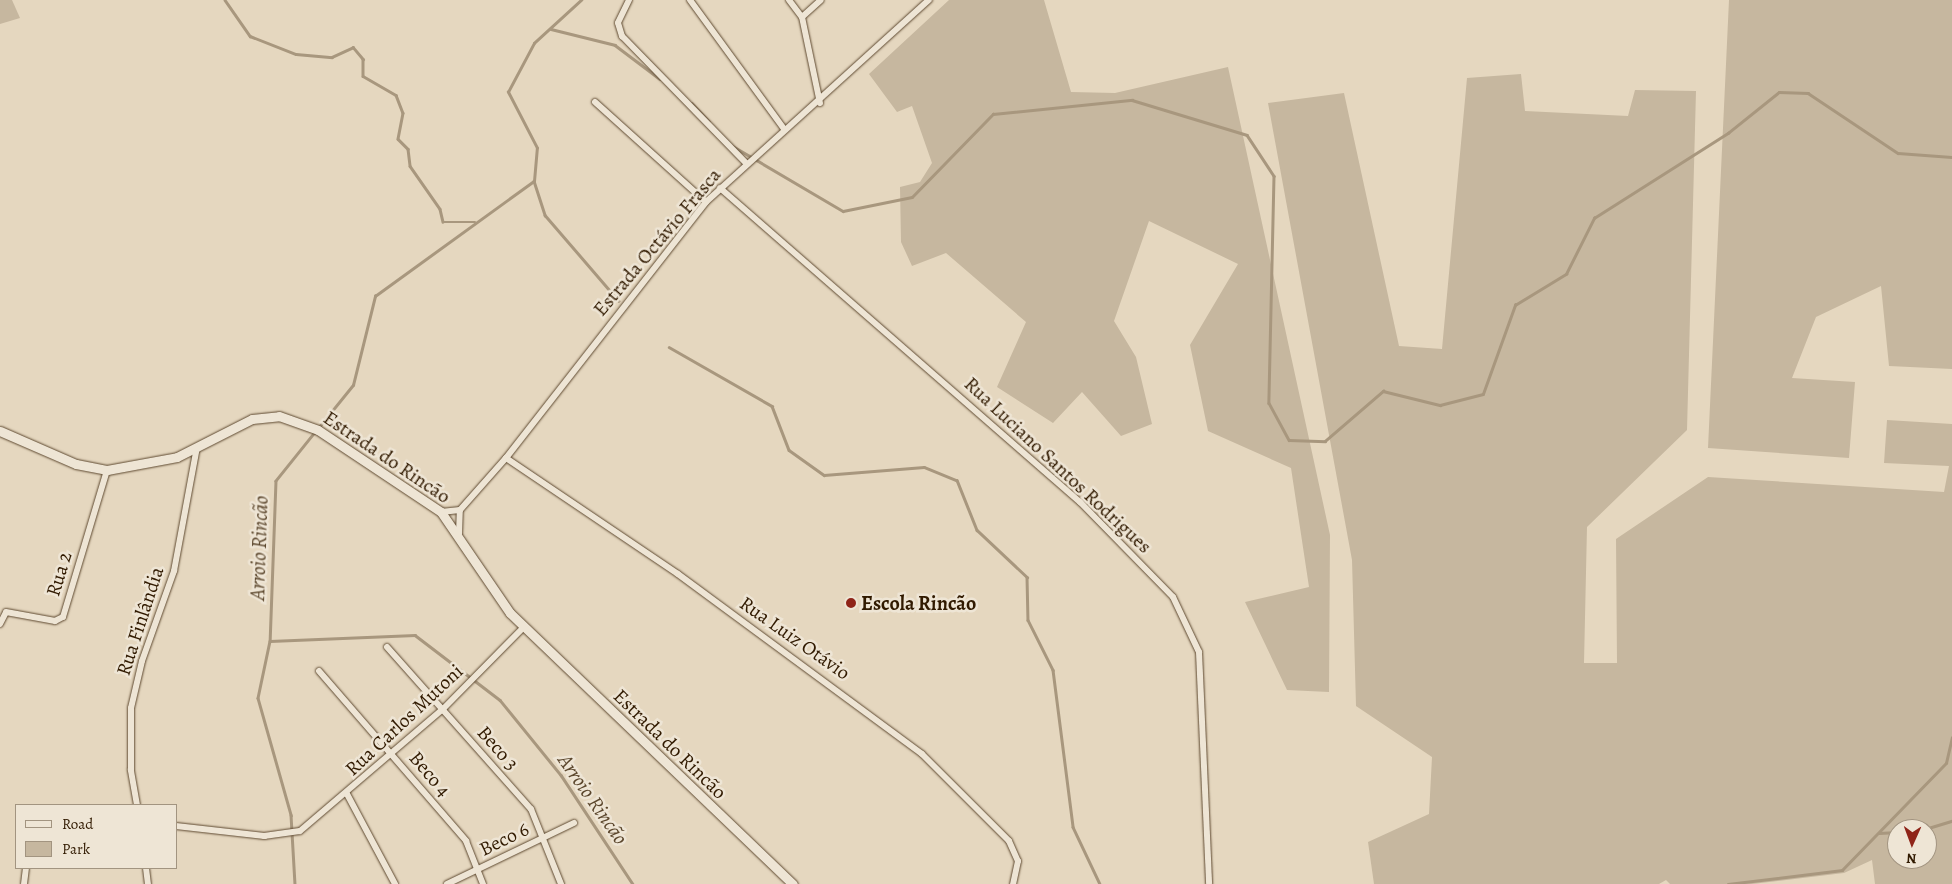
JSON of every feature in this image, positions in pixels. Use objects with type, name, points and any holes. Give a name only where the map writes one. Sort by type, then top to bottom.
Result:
[{"type":"street","points":[[629,0],[618,24],[622,36],[746,163]]},
{"type":"street","points":[[690,0],[784,129]]},
{"type":"street","points":[[789,0],[802,17],[820,103]]},
{"type":"street","points":[[802,17],[822,0]]},
{"type":"street","name":"Estrada Octávio Frasca","points":[[460,510],[506,458],[706,202],[784,129],[820,103],[928,0]]},
{"type":"street","points":[[595,102],[706,202]]},
{"type":"street","name":"Rua Luciano Santos Rodrigues","points":[[720,188],[1080,502],[1173,597],[1199,652],[1209,884]]},
{"type":"street","name":"Estrada do Rincão","points":[[0,431],[76,464],[107,470],[177,456],[252,419],[299,420],[441,512],[459,534],[476,570],[524,627],[793,884]]},
{"type":"street","name":"Rua Finlândia","points":[[137,804],[131,770],[131,708],[142,661],[174,571],[197,447]]},
{"type":"street","name":"Rua Luiz Otávio","points":[[506,458],[678,574],[922,754],[1009,841],[1018,861],[1013,884]]},
{"type":"street","name":"Rua 2","points":[[0,624],[6,612],[55,621],[63,617],[107,470]]},
{"type":"street","points":[[441,512],[460,510],[459,534]]},
{"type":"street","name":"Rua Carlos Mutoni","points":[[178,826],[284,835],[300,830],[347,794],[443,709],[524,627]]},
{"type":"street","name":"Beco 3","points":[[387,648],[531,809],[561,884]]},
{"type":"street","name":"Beco 4","points":[[318,671],[466,841],[483,884]]},
{"type":"street","points":[[347,794],[395,884]]},
{"type":"street","name":"Beco 6","points":[[447,884],[574,823]]},
{"type":"street","points":[[24,884],[26,869]]},
{"type":"street","points":[[146,869],[148,884]]},
{"type":"green space","points":[[0,0],[12,0],[20,18],[0,24]]},
{"type":"green space","points":[[949,0],[1044,0],[1071,92],[1115,93],[1228,67],[1330,535],[1329,692],[1287,690],[1245,602],[1309,587],[1291,468],[1208,431],[1190,345],[1238,264],[1149,221],[1114,321],[1136,357],[1152,424],[1121,436],[1082,392],[1053,423],[997,387],[1026,322],[946,253],[912,266],[901,242],[900,187],[920,182],[932,163],[912,106],[897,112],[869,74]]},
{"type":"green space","points":[[1729,0],[1952,0],[1952,369],[1889,366],[1881,286],[1816,317],[1792,378],[1855,382],[1849,458],[1708,448]]},
{"type":"green space","points":[[1521,74],[1525,111],[1628,116],[1635,90],[1696,91],[1687,430],[1587,527],[1584,663],[1617,663],[1616,539],[1708,477],[1944,492],[1949,466],[1884,463],[1887,420],[1952,424],[1952,884],[1875,884],[1872,860],[1844,873],[1752,884],[1670,884],[1666,880],[1659,884],[1374,884],[1368,842],[1429,814],[1432,757],[1356,706],[1352,560],[1268,103],[1344,93],[1399,346],[1442,349],[1467,78]]},
{"type":"waterway","points":[[225,0],[250,36],[296,54],[332,57],[353,47],[363,59],[363,76],[396,95],[403,113],[398,139],[408,149],[410,166],[440,209],[443,222],[475,222]]},
{"type":"waterway","name":"Arroio Rincão","points":[[319,427],[353,385],[375,296],[534,181],[537,148],[508,92],[534,43],[581,0]]},
{"type":"waterway","points":[[551,29],[615,45],[660,79]]},
{"type":"waterway","points":[[731,145],[843,211],[912,197],[993,114],[1132,100],[1247,135],[1274,176],[1269,403],[1289,440],[1325,441],[1383,391],[1440,405],[1483,394],[1515,305],[1566,274],[1594,218],[1728,133],[1779,92],[1808,93],[1898,153],[1952,157]]},
{"type":"waterway","points":[[692,103],[709,121]]},
{"type":"waterway","points":[[534,181],[545,215],[619,301]]},
{"type":"waterway","points":[[669,347],[772,406],[789,450],[824,475],[924,467],[957,480],[977,530],[1027,577],[1028,620],[1053,670],[1073,827],[1100,884]]},
{"type":"waterway","name":"Arroio Rincão","points":[[316,431],[276,481],[270,641],[415,635],[500,700],[561,775],[633,884]]},
{"type":"waterway","points":[[270,641],[258,698],[291,815],[295,884]]},
{"type":"waterway","points":[[1728,884],[1842,870],[1946,763],[1952,738]]},
{"type":"waterway","points":[[1937,825],[1952,821]]},
{"type":"waterway","points":[[1879,833],[1887,833]]},
{"type":"place","name":"Escola Rincão","points":[[851,603]]}]
